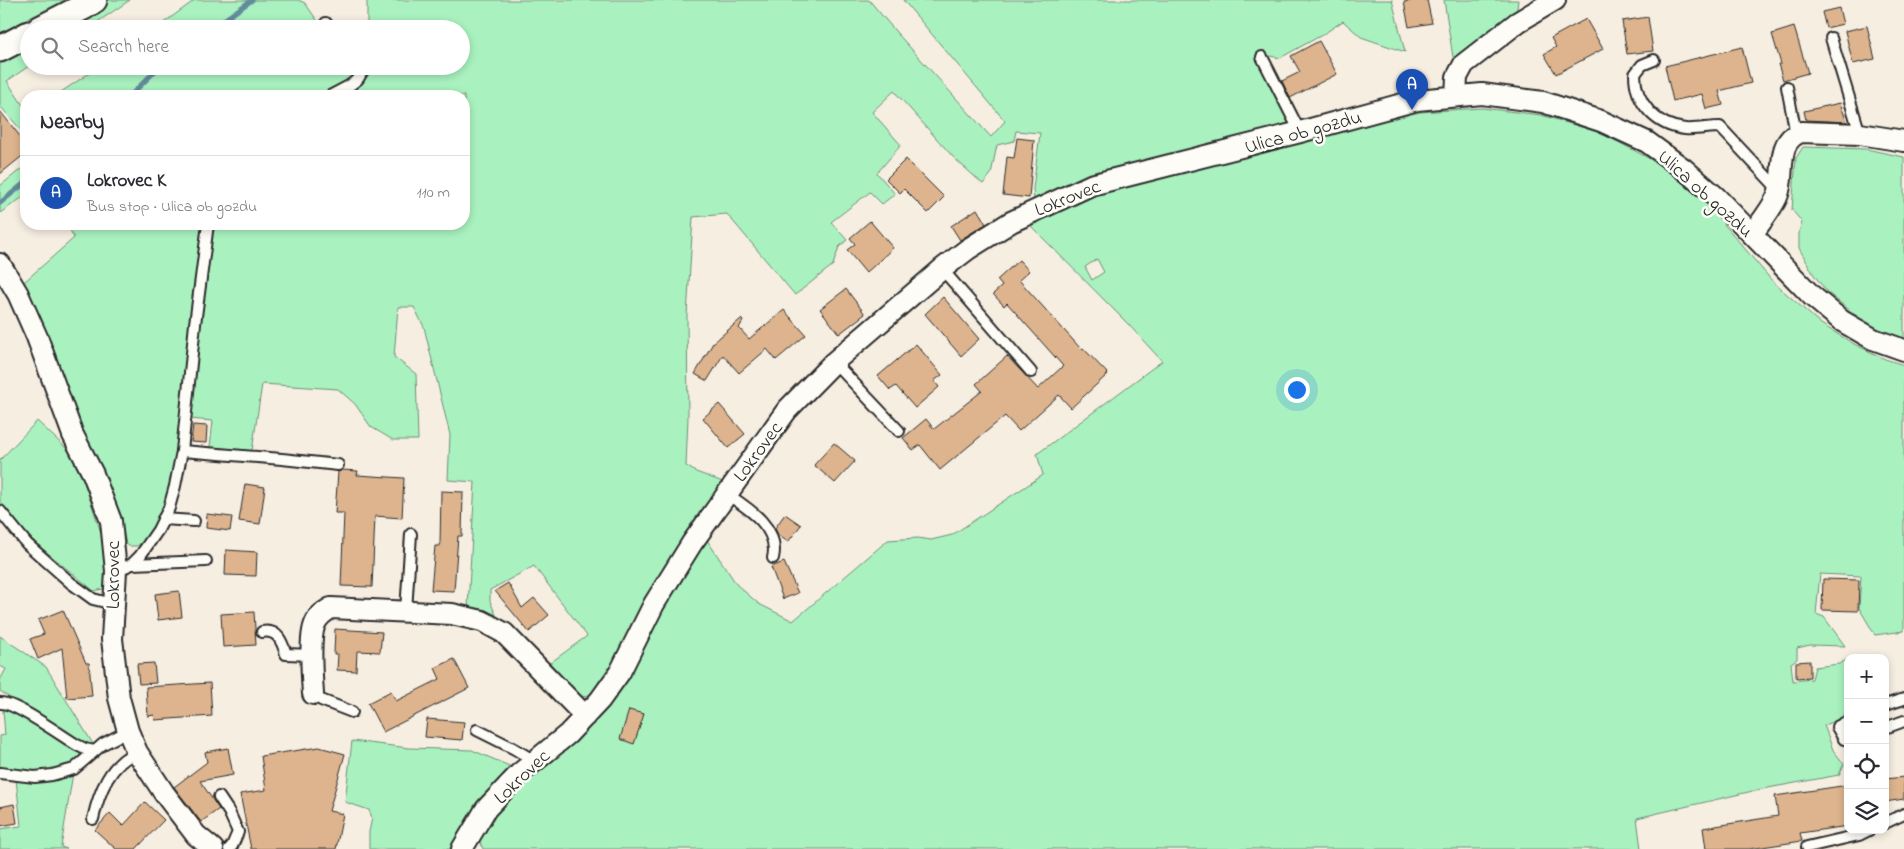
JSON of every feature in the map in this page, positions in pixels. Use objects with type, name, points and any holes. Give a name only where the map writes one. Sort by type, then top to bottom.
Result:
[{"type":"street","points":[[58,20],[94,0]]},
{"type":"street","points":[[1456,96],[1457,77],[1464,64],[1535,5],[1555,0]]},
{"type":"street","points":[[0,48],[20,38]]},
{"type":"street","name":"Ulica ob gozdu","points":[[1157,167],[1300,132],[1417,100],[1482,94],[1543,102],[1601,121],[1647,142],[1684,168],[1753,234],[1781,266],[1812,296],[1842,321],[1874,339],[1904,350]]},
{"type":"street","points":[[1753,234],[1776,198],[1779,190],[1784,147],[1789,139],[1796,134],[1801,132],[1860,134],[1904,141]]},
{"type":"street","name":"Lokrovec","points":[[462,849],[486,810],[533,760],[568,734],[600,700],[620,672],[654,604],[692,543],[787,410],[834,362],[942,269],[968,249],[1011,222],[1091,185],[1157,167]]},
{"type":"street","name":"Lokrovec","points":[[0,264],[18,294],[73,435],[93,474],[111,521],[124,567],[113,604],[112,639],[119,698],[128,731],[137,752],[164,793],[196,835],[213,849]]},
{"type":"street","points":[[313,694],[312,655],[314,624],[322,612],[331,608],[452,614],[482,620],[504,633],[585,716]]},
{"type":"lane","points":[[1831,38],[1860,134]]},
{"type":"lane","points":[[1262,57],[1300,132]]},
{"type":"lane","points":[[1654,60],[1642,65],[1635,74],[1637,94],[1644,107],[1669,124],[1686,129],[1720,127],[1779,190]]},
{"type":"lane","points":[[340,90],[358,79],[360,75]]},
{"type":"lane","points":[[1787,87],[1796,134]]},
{"type":"lane","points":[[124,567],[140,556],[158,530],[169,508],[182,451],[207,230]]},
{"type":"lane","points":[[942,269],[1031,372]]},
{"type":"lane","points":[[834,362],[899,431]]},
{"type":"lane","points":[[182,451],[338,465]]},
{"type":"lane","points":[[726,494],[745,506],[762,522],[771,536],[775,549],[773,558]]},
{"type":"lane","points":[[0,511],[26,544],[71,583],[92,599],[113,604]]},
{"type":"lane","points":[[163,519],[194,522]]},
{"type":"lane","points":[[406,611],[412,534]]},
{"type":"lane","points":[[124,567],[206,562]]},
{"type":"lane","points":[[262,632],[269,631],[277,635],[286,654],[312,655]]},
{"type":"lane","points":[[313,694],[321,700],[352,712]]},
{"type":"lane","points":[[1889,704],[1904,699]]},
{"type":"lane","points":[[0,703],[5,702],[77,745],[94,751]]},
{"type":"lane","points":[[1889,727],[1904,721]]},
{"type":"lane","points":[[1844,722],[1837,727],[1844,739]]},
{"type":"lane","points":[[477,730],[533,760]]},
{"type":"lane","points":[[0,773],[35,777],[52,775],[74,768],[111,739],[128,731]]},
{"type":"lane","points":[[93,819],[103,786],[118,764],[137,752]]},
{"type":"lane","points":[[219,798],[229,812],[238,832],[229,849]]},
{"type":"lane","points":[[1889,821],[1904,814]]},
{"type":"lane","points":[[1807,847],[1861,834]]},
{"type":"green space","points":[[0,0],[65,0],[26,20],[20,20],[20,23],[0,33]]},
{"type":"green space","points":[[109,0],[130,0],[100,20],[76,20]]},
{"type":"green space","points":[[195,0],[298,0],[305,3],[317,20],[167,20]]},
{"type":"green space","points":[[367,0],[869,0],[991,137],[1005,121],[903,0],[1392,0],[1405,52],[1361,37],[1343,21],[1280,58],[1265,55],[1258,60],[1291,125],[1034,200],[1033,189],[1040,133],[1016,131],[1014,141],[997,145],[991,174],[983,184],[954,158],[894,91],[872,112],[901,145],[877,173],[895,194],[882,204],[870,192],[831,222],[847,240],[839,247],[833,265],[795,295],[727,214],[693,217],[687,316],[688,417],[686,466],[696,472],[723,482],[691,528],[612,669],[591,697],[579,696],[550,663],[587,636],[534,566],[490,590],[490,601],[496,615],[483,609],[468,607],[475,482],[448,480],[450,435],[424,327],[414,307],[398,307],[394,357],[416,374],[418,440],[393,440],[371,427],[355,404],[338,389],[262,384],[252,451],[210,447],[213,421],[189,419],[200,312],[211,230],[470,230],[470,90],[347,90],[369,75],[470,75],[470,20],[367,20]]},
{"type":"green space","points":[[1444,0],[1518,0],[1516,17],[1460,56],[1453,57]]},
{"type":"green space","points":[[20,50],[20,72],[7,81],[20,101],[20,129],[0,106],[0,59]]},
{"type":"green space","points":[[86,75],[353,75],[350,80],[332,90],[64,90]]},
{"type":"green space","points":[[1482,108],[1541,115],[1601,133],[1654,161],[1702,198],[1773,282],[1821,324],[1854,344],[1885,359],[1904,365],[1904,631],[1875,635],[1859,608],[1861,576],[1820,574],[1816,614],[1824,617],[1845,646],[1810,645],[1797,648],[1797,659],[1791,663],[1793,681],[1812,679],[1815,667],[1839,664],[1844,661],[1844,718],[1824,725],[1833,750],[1844,764],[1839,775],[1757,790],[1637,818],[1641,849],[483,849],[479,840],[501,805],[520,786],[573,741],[616,696],[685,567],[707,540],[737,585],[759,604],[793,621],[888,540],[918,538],[931,540],[952,535],[1043,475],[1037,454],[1162,361],[1028,223],[1105,190],[1420,112]],"holes":[[[1097,259],[1104,272],[1092,280],[1085,267]]]},
{"type":"green space","points":[[1803,147],[1866,149],[1904,157],[1904,339],[1868,325],[1827,292],[1814,275],[1799,248],[1799,233],[1802,222],[1792,210],[1796,158]]},
{"type":"green space","points":[[20,170],[20,199],[0,213],[0,186]]},
{"type":"green space","points":[[70,230],[203,230],[178,449],[169,498],[154,528],[143,542],[137,546],[126,544],[122,526],[63,387],[45,331],[24,282],[74,238]]},
{"type":"green space","points":[[37,421],[68,450],[83,479],[108,553],[109,577],[103,589],[94,591],[28,536],[15,523],[0,503],[0,460]]},
{"type":"green space","points":[[0,636],[46,667],[93,744],[87,746],[67,737],[0,691],[0,680],[6,669],[0,666]]},
{"type":"green space","points":[[10,709],[86,754],[65,767],[45,772],[0,769],[0,736],[5,735],[3,710]]},
{"type":"green space","points":[[352,741],[409,748],[472,750],[514,768],[452,849],[369,849],[369,832],[372,818],[369,810],[345,802]]},
{"type":"green space","points":[[73,773],[61,847],[67,849],[0,849],[0,829],[21,826],[16,779]]},
{"type":"building","points":[[1427,0],[1432,23],[1409,27],[1404,2]]},
{"type":"building","points":[[1839,8],[1843,24],[1826,28],[1822,12]]},
{"type":"building","points":[[1648,17],[1653,51],[1627,54],[1622,21]]},
{"type":"building","points":[[1586,19],[1603,49],[1556,74],[1544,54],[1556,47],[1551,38]]},
{"type":"building","points":[[1867,26],[1875,59],[1853,64],[1845,31]]},
{"type":"building","points":[[1794,27],[1808,73],[1783,80],[1778,64],[1781,64],[1772,34]]},
{"type":"building","points":[[1319,41],[1337,74],[1290,98],[1282,81],[1300,72],[1291,56]]},
{"type":"building","points":[[1742,47],[1751,83],[1719,91],[1723,105],[1706,109],[1702,94],[1673,101],[1665,66]]},
{"type":"building","points":[[1840,103],[1847,122],[1806,120],[1804,111]]},
{"type":"building","points":[[0,111],[20,136],[20,158],[0,174]]},
{"type":"building","points":[[1017,138],[1034,140],[1029,198],[1003,195],[1007,157],[1014,158]]},
{"type":"building","points":[[906,159],[944,197],[928,213],[904,189],[900,193],[886,179]]},
{"type":"building","points":[[977,209],[986,224],[960,240],[951,226]]},
{"type":"building","points":[[870,221],[893,248],[866,273],[847,250],[855,244],[850,238]]},
{"type":"building","points":[[1019,260],[1029,271],[1019,280],[1081,349],[1083,348],[1108,374],[1071,408],[1059,395],[1019,431],[1005,416],[940,470],[920,445],[913,450],[903,438],[926,419],[934,429],[982,391],[976,384],[1007,356],[1038,389],[1063,366],[1007,303],[1004,306],[993,294],[1002,286],[997,280]]},
{"type":"building","points":[[846,289],[865,314],[839,334],[820,309]]},
{"type":"building","points":[[943,297],[979,339],[961,356],[925,314]]},
{"type":"building","points":[[784,310],[806,335],[776,360],[767,349],[739,373],[723,355],[707,381],[695,374],[713,343],[741,319],[743,321],[739,328],[749,339]]},
{"type":"building","points":[[916,344],[942,375],[934,381],[939,387],[915,408],[896,386],[890,390],[878,376]]},
{"type":"building","points":[[719,404],[745,434],[728,448],[703,418]]},
{"type":"building","points":[[193,425],[207,426],[206,443],[191,442]]},
{"type":"building","points":[[834,443],[855,461],[835,483],[814,465]]},
{"type":"building","points":[[342,470],[358,471],[357,475],[404,478],[402,518],[375,516],[372,587],[341,586],[344,513],[335,513],[338,472]]},
{"type":"building","points":[[245,484],[265,487],[260,524],[239,521]]},
{"type":"building","points":[[441,491],[463,492],[462,536],[458,536],[454,591],[431,590],[435,546],[440,546]]},
{"type":"building","points":[[207,514],[232,517],[230,531],[206,528]]},
{"type":"building","points":[[785,514],[801,525],[788,542],[778,535],[775,528]]},
{"type":"building","points":[[226,550],[257,552],[256,576],[225,575]]},
{"type":"building","points":[[784,562],[798,593],[783,599],[771,567]]},
{"type":"building","points":[[1823,579],[1859,580],[1858,611],[1822,610]]},
{"type":"building","points":[[508,583],[522,608],[534,598],[549,615],[529,632],[495,591]]},
{"type":"building","points":[[179,591],[182,617],[158,620],[155,594]]},
{"type":"building","points":[[63,610],[86,663],[89,663],[92,696],[67,698],[62,648],[38,659],[30,639],[44,634],[38,620]]},
{"type":"building","points":[[254,612],[256,645],[223,647],[221,614]]},
{"type":"building","points":[[335,629],[382,632],[380,652],[357,651],[356,671],[337,670],[338,654],[334,654]]},
{"type":"building","points":[[454,659],[469,688],[383,732],[368,703],[391,691],[396,701],[440,679],[435,668]]},
{"type":"building","points":[[1810,661],[1810,677],[1796,678],[1796,662]]},
{"type":"building","points":[[154,663],[156,683],[139,684],[137,664]]},
{"type":"building","points":[[210,683],[212,716],[155,720],[154,715],[148,716],[146,687]]},
{"type":"building","points":[[629,710],[644,714],[634,744],[620,739]]},
{"type":"building","points":[[427,719],[464,722],[462,740],[425,737]]},
{"type":"building","points":[[319,747],[345,754],[329,811],[343,814],[336,849],[251,849],[240,794],[266,790],[261,756]]},
{"type":"building","points":[[228,748],[233,775],[200,781],[219,809],[201,822],[174,787],[207,762],[205,752]]},
{"type":"building","points":[[1904,777],[1904,799],[1889,801],[1889,779]]},
{"type":"building","points":[[1844,786],[1844,827],[1800,833],[1802,841],[1749,849],[1706,849],[1703,828],[1778,816],[1775,796]]},
{"type":"building","points":[[145,802],[164,820],[136,849],[116,849],[95,830],[110,813],[123,826]]},
{"type":"building","points":[[14,804],[17,823],[0,826],[0,807]]},
{"type":"waterway","points":[[224,20],[252,0]]},
{"type":"waterway","points":[[136,90],[151,75]]},
{"type":"waterway","points":[[0,203],[20,187]]},
{"type":"place","name":"Lokrovec K","points":[[1412,110]]}]
